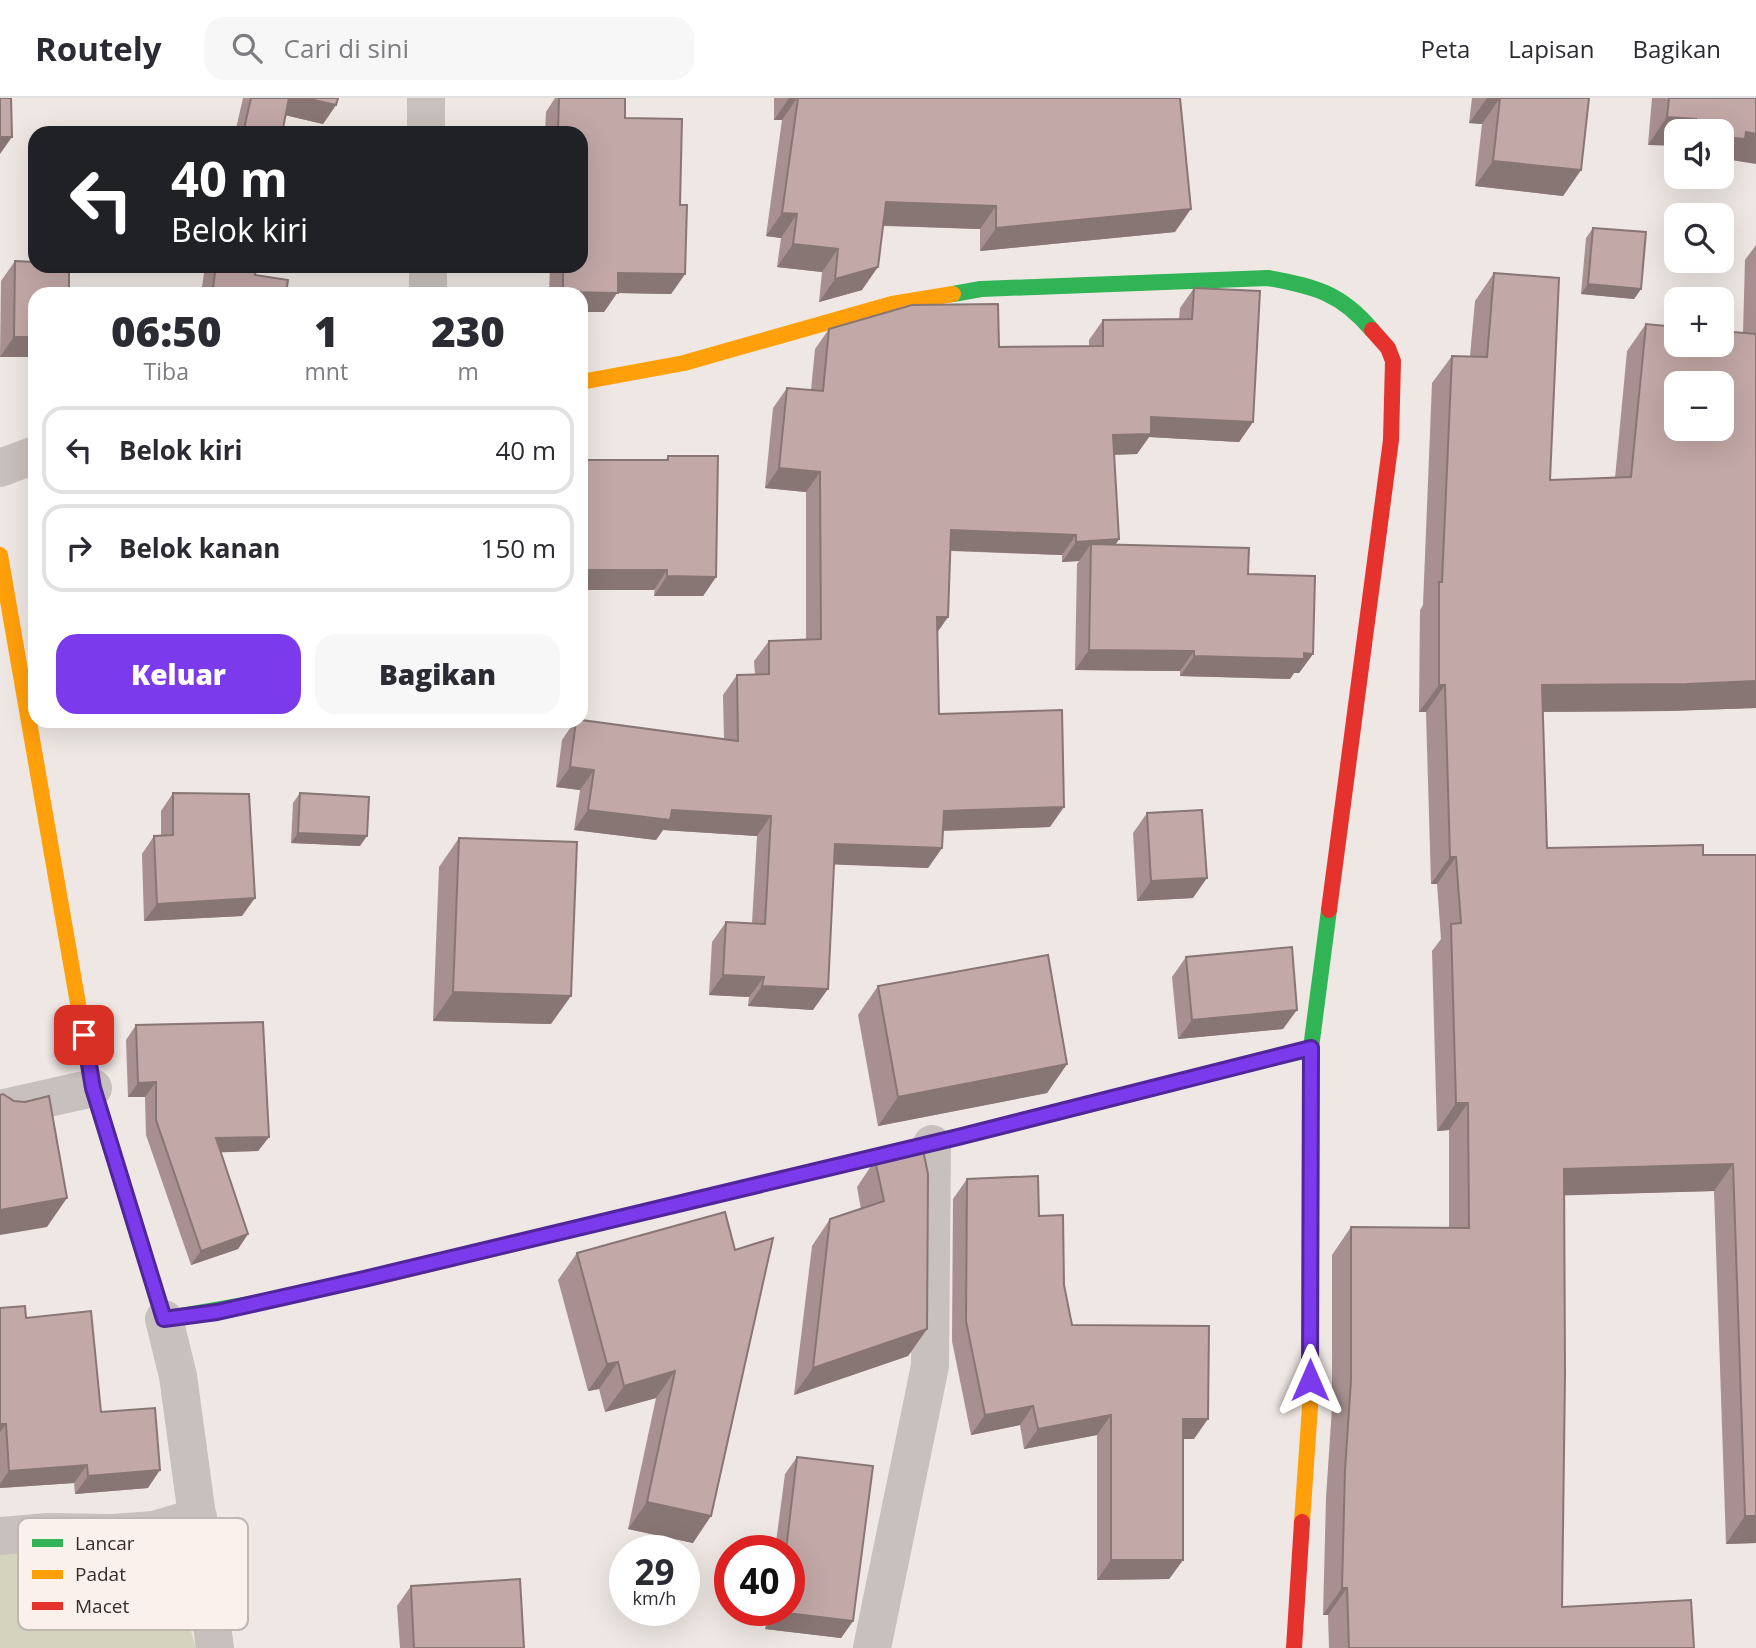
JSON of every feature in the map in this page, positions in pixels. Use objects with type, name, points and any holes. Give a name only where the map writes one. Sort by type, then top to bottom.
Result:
[{"type":"street","points":[[426,98],[426,126]]},
{"type":"street","points":[[588,381],[684,363],[892,304],[981,289],[1268,278],[1309,284],[1345,300],[1391,354],[1394,387],[1391,440],[1311,1048],[1310,1407],[1294,1648]]},
{"type":"street","points":[[0,468],[28,458]]},
{"type":"street","points":[[0,555],[28,715]]},
{"type":"street","points":[[30,728],[93,1088],[164,1319],[178,1376],[198,1517],[195,1518]]},
{"type":"street","points":[[164,1319],[217,1312],[337,1285],[932,1144],[1311,1048]]},
{"type":"street","points":[[0,1109],[93,1088]]},
{"type":"street","points":[[872,1648],[930,1366],[932,1144]]},
{"type":"street","points":[[0,1536],[18,1534]]},
{"type":"street","points":[[213,1630],[215,1648]]},
{"type":"green space","points":[[18,1549],[18,1630],[191,1630],[196,1648],[0,1648],[0,1552]]},
{"type":"building","points":[[0,98],[11,98],[12,137],[0,137]]},
{"type":"building","points":[[251,98],[289,98],[283,126],[245,126]]},
{"type":"building","points":[[305,98],[338,98],[336,105]]},
{"type":"building","points":[[559,98],[625,98],[625,118],[682,119],[680,205],[687,205],[685,274],[618,273],[618,293],[588,292],[588,287],[563,287],[563,273],[588,273],[588,126],[558,126]]},
{"type":"building","points":[[798,98],[1180,98],[1191,209],[996,228],[996,206],[886,202],[878,267],[835,279],[838,249],[793,244],[797,214],[782,213]]},
{"type":"building","points":[[1500,98],[1589,98],[1581,170],[1493,161]]},
{"type":"building","points":[[1669,98],[1756,98],[1756,134],[1746,132],[1745,139],[1734,138],[1734,119],[1667,117]]},
{"type":"building","points":[[1593,228],[1646,232],[1641,289],[1588,284]]},
{"type":"building","points":[[15,261],[28,262],[28,273],[69,273],[69,287],[28,287],[28,337],[14,337]]},
{"type":"building","points":[[215,273],[255,273],[288,280],[287,287],[213,287]]},
{"type":"building","points":[[1494,273],[1559,278],[1550,480],[1631,477],[1646,324],[1664,326],[1664,357],[1734,357],[1734,332],[1756,334],[1756,681],[1542,685],[1547,848],[1703,845],[1703,855],[1756,855],[1756,1516],[1745,1516],[1733,1164],[1564,1169],[1562,1607],[1691,1600],[1694,1648],[1349,1648],[1347,1588],[1342,1588],[1345,1470],[1351,1380],[1351,1227],[1469,1228],[1468,1103],[1456,1103],[1451,924],[1461,923],[1456,857],[1450,857],[1445,685],[1439,685],[1439,582],[1442,582],[1452,356],[1487,357]]},
{"type":"building","points":[[1194,288],[1260,291],[1253,422],[1151,417],[1151,434],[1113,435],[1119,539],[1076,542],[1076,535],[951,530],[948,617],[937,617],[939,714],[1062,710],[1064,807],[944,811],[942,848],[835,844],[828,989],[762,986],[764,977],[723,975],[726,922],[765,924],[771,816],[672,810],[670,820],[588,810],[594,770],[570,767],[575,728],[588,728],[588,721],[738,741],[737,675],[769,674],[769,641],[821,639],[820,472],[779,468],[787,388],[823,391],[829,329],[912,305],[998,304],[999,347],[1103,346],[1103,320],[1192,319]]},
{"type":"building","points":[[668,456],[718,456],[716,577],[667,576],[667,570],[588,570],[588,460],[668,460]]},
{"type":"building","points":[[1091,544],[1249,548],[1248,574],[1315,576],[1313,654],[1304,653],[1304,659],[1194,656],[1194,651],[1089,650]]},
{"type":"building","points":[[173,793],[249,794],[255,898],[157,904],[154,836],[173,835]]},
{"type":"building","points":[[300,793],[369,797],[367,836],[298,833]]},
{"type":"building","points":[[1202,810],[1207,878],[1151,881],[1147,813]]},
{"type":"building","points":[[459,838],[577,842],[571,996],[453,992]]},
{"type":"building","points":[[1292,947],[1297,1010],[1192,1020],[1186,957]]},
{"type":"building","points":[[1048,955],[1067,1064],[898,1097],[878,986]]},
{"type":"building","points":[[263,1022],[269,1137],[216,1138],[248,1234],[201,1251],[156,1120],[156,1082],[138,1083],[136,1025]]},
{"type":"building","points":[[3,1094],[14,1101],[25,1102],[49,1096],[67,1198],[0,1210],[0,1095]]},
{"type":"building","points":[[923,1150],[928,1174],[927,1329],[813,1368],[830,1219],[884,1201],[875,1160]]},
{"type":"building","points":[[1038,1176],[1039,1216],[1063,1215],[1064,1285],[1072,1325],[1209,1326],[1208,1419],[1183,1419],[1183,1560],[1111,1560],[1111,1415],[1038,1429],[1033,1406],[985,1415],[966,1321],[967,1179]]},
{"type":"building","points":[[725,1212],[735,1250],[773,1238],[711,1516],[647,1502],[675,1371],[624,1386],[618,1362],[607,1364],[577,1253]]},
{"type":"building","points":[[25,1306],[26,1318],[91,1311],[101,1412],[155,1408],[160,1470],[88,1476],[87,1465],[9,1471],[6,1424],[0,1424],[0,1308]]},
{"type":"building","points":[[797,1457],[873,1466],[853,1621],[805,1615],[805,1535],[788,1535]]},
{"type":"building","points":[[520,1579],[524,1648],[414,1648],[411,1586]]},
{"type":"traffic: fast","points":[[953,294],[981,289],[1268,278],[1326,293],[1349,307],[1372,330]]},
{"type":"traffic: fast","points":[[1311,1203],[1311,1048],[1329,910]]},
{"type":"traffic: fast","points":[[84,1038],[93,1088],[164,1319],[250,1304]]},
{"type":"traffic: fast","points":[[579,1228],[1080,1107]]},
{"type":"traffic: slow","points":[[588,381],[684,363],[892,304],[953,294]]},
{"type":"traffic: slow","points":[[0,555],[28,716]]},
{"type":"traffic: slow","points":[[30,728],[84,1038]]},
{"type":"traffic: slow","points":[[1080,1107],[1311,1048]]},
{"type":"traffic: slow","points":[[1302,1522],[1310,1407],[1311,1203]]},
{"type":"traffic: slow","points":[[250,1304],[385,1275],[579,1228]]},
{"type":"traffic: jam","points":[[1329,910],[1391,440],[1393,361],[1388,348],[1372,330]]},
{"type":"traffic: jam","points":[[1294,1648],[1302,1522]]},
{"type":"route","points":[[84,1035],[93,1088],[164,1319],[217,1312],[364,1279],[958,1137],[1311,1048],[1310,1380]]}]
